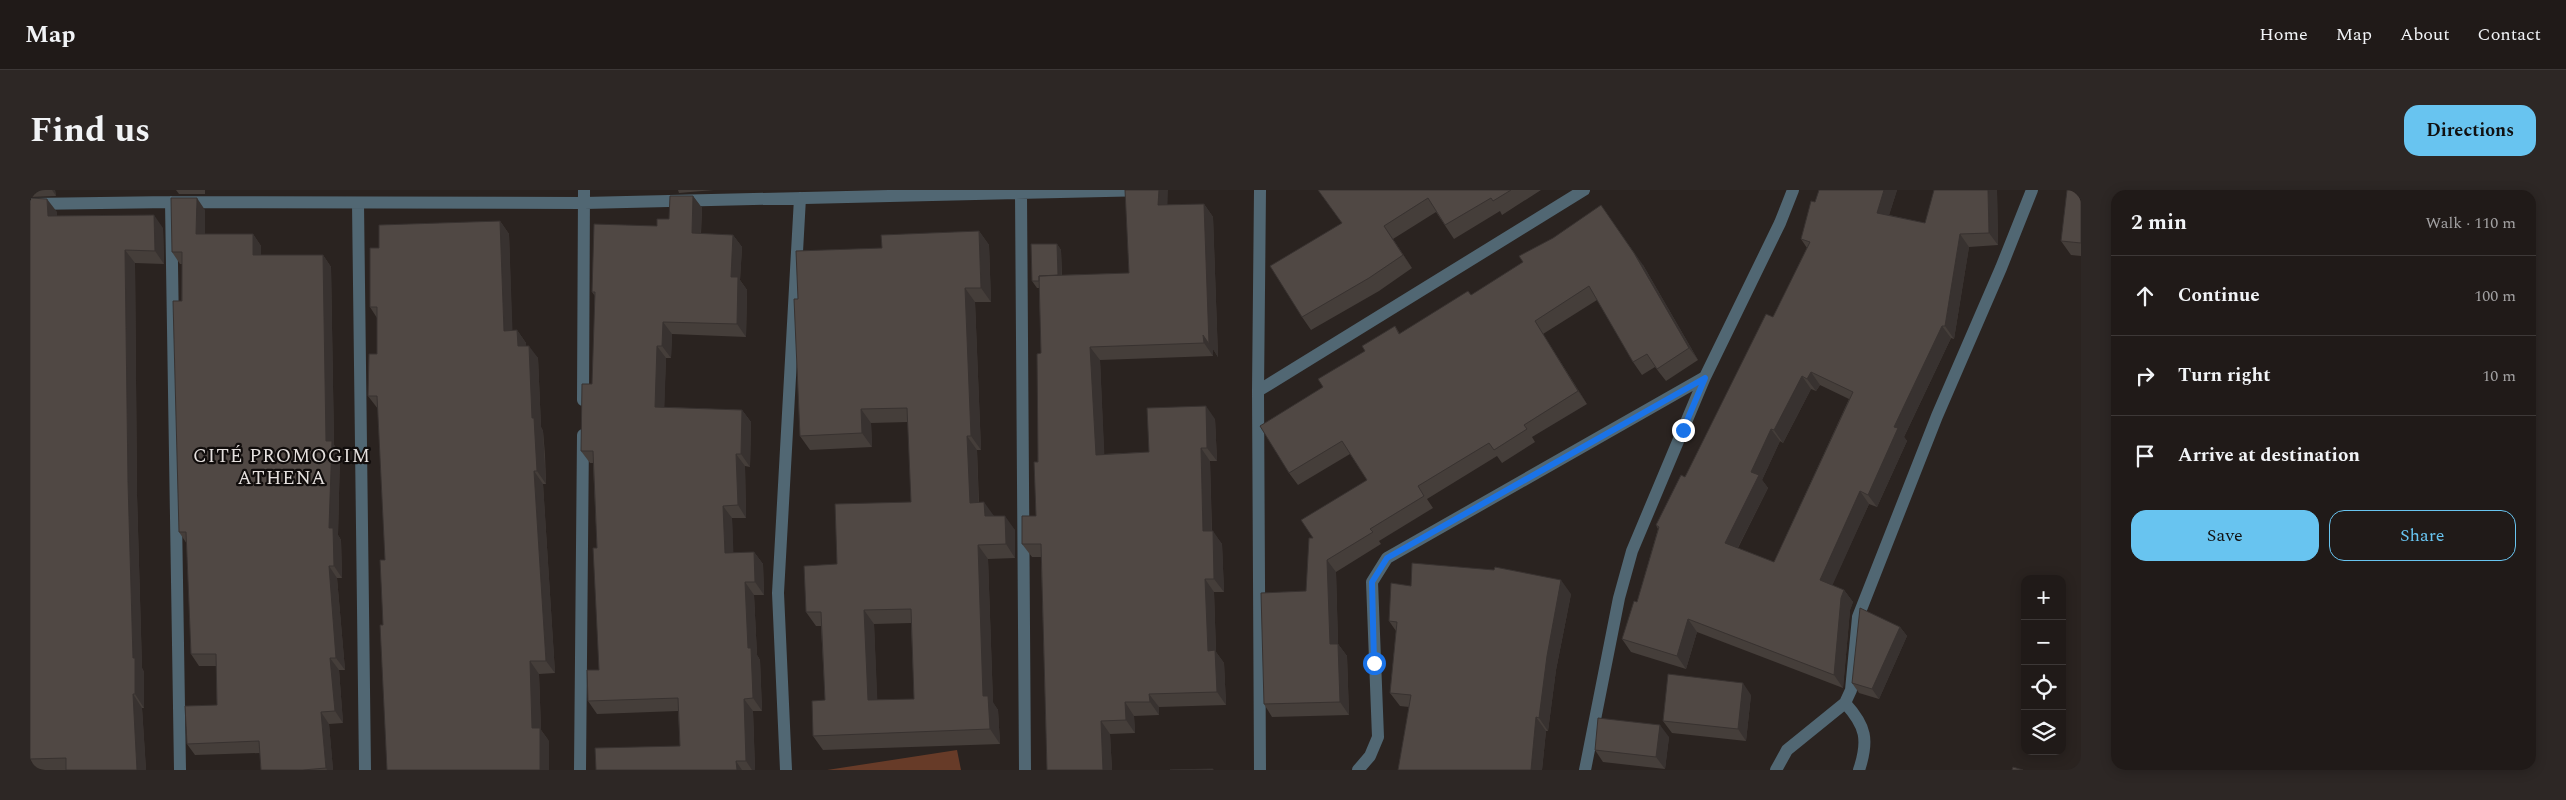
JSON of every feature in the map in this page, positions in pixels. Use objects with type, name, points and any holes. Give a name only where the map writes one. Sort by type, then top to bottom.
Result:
[{"type":"street","points":[[580,770],[584,190]]},
{"type":"street","points":[[30,204],[171,202],[584,203],[1150,190]]},
{"type":"street","points":[[1260,190],[1258,391],[1260,770]]},
{"type":"street","points":[[1258,391],[1584,190]]},
{"type":"street","points":[[1585,770],[1618,598],[1632,551],[1705,378],[1773,238],[1793,190]]},
{"type":"street","points":[[1776,770],[1787,750],[1845,703],[1851,690],[1858,617],[1937,416],[2001,268],[2032,190]]},
{"type":"street","points":[[1020,194],[1025,770]]},
{"type":"street","points":[[786,770],[778,593],[800,198]]},
{"type":"street","points":[[171,202],[180,770]]},
{"type":"street","points":[[358,203],[365,770]]},
{"type":"street","points":[[1358,770],[1370,756],[1378,737],[1372,582],[1387,558],[1705,378]]},
{"type":"street","points":[[1845,703],[1860,720],[1865,739],[1859,770]]},
{"type":"shaded area","points":[[957,750],[961,770],[827,770]]},
{"type":"building","points":[[1125,190],[1159,190],[1158,205],[1204,204],[1209,344],[1203,335],[1204,343],[1090,347],[1096,455],[1149,452],[1147,408],[1206,406],[1207,448],[1201,448],[1203,531],[1213,531],[1214,579],[1205,579],[1208,651],[1215,650],[1217,692],[1149,694],[1150,702],[1125,702],[1126,720],[1101,721],[1103,770],[1047,770],[1041,544],[1022,544],[1022,516],[1036,516],[1034,462],[1038,462],[1037,354],[1041,353],[1039,276],[1129,273]]},
{"type":"building","points":[[1318,190],[1511,190],[1493,201],[1491,198],[1445,225],[1428,198],[1384,226],[1403,255],[1369,278],[1302,317],[1270,266],[1342,223]]},
{"type":"building","points":[[1819,190],[1884,190],[1877,213],[1925,223],[1934,190],[1988,190],[1989,233],[1960,234],[1945,326],[1942,326],[1894,427],[1898,428],[1868,495],[1860,491],[1820,580],[1844,590],[1841,598],[1834,675],[1688,619],[1677,656],[1622,639],[1634,601],[1637,602],[1659,527],[1656,525],[1681,475],[1685,477],[1766,314],[1773,317],[1810,242],[1801,239],[1811,201],[1815,202]],"holes":[[[1811,372],[1853,392],[1774,562],[1725,543],[1759,475],[1751,472],[1771,429],[1774,430],[1802,376],[1807,379]]]},
{"type":"building","points":[[2067,190],[2081,190],[2081,243],[2061,241]]},
{"type":"building","points":[[670,196],[693,196],[692,233],[733,235],[731,277],[738,277],[737,324],[663,322],[662,346],[657,346],[655,407],[742,410],[741,454],[736,454],[738,505],[723,506],[725,553],[754,552],[755,582],[745,582],[748,648],[751,648],[753,698],[744,699],[746,761],[736,761],[737,770],[596,770],[595,748],[680,746],[678,698],[588,701],[587,670],[599,670],[593,548],[597,548],[593,451],[581,451],[582,384],[592,384],[595,292],[592,292],[594,224],[657,226],[657,219],[669,219]]},
{"type":"building","points":[[30,198],[47,199],[48,216],[154,215],[155,251],[125,250],[128,482],[133,658],[135,658],[135,694],[133,694],[137,770],[66,770],[66,758],[30,759]]},
{"type":"building","points":[[171,198],[197,198],[196,234],[253,234],[253,255],[323,255],[326,441],[332,441],[329,528],[333,528],[334,566],[329,566],[336,658],[330,658],[335,711],[321,712],[326,768],[261,770],[259,741],[187,744],[185,706],[217,705],[216,654],[191,654],[186,532],[179,532],[173,301],[182,301],[182,252],[172,252]]},
{"type":"building","points":[[1601,205],[1634,253],[1689,348],[1657,369],[1647,354],[1633,362],[1589,286],[1535,321],[1578,391],[1524,425],[1527,429],[1494,450],[1489,443],[1418,486],[1424,496],[1370,529],[1373,532],[1327,560],[1330,644],[1338,644],[1340,702],[1264,704],[1261,593],[1306,591],[1309,538],[1313,538],[1301,520],[1367,480],[1342,441],[1289,473],[1260,426],[1323,387],[1318,379],[1365,351],[1362,346],[1395,326],[1399,334],[1468,291],[1471,295],[1523,262],[1519,256],[1553,238]]},
{"type":"building","points":[[500,221],[504,331],[517,330],[518,346],[529,346],[532,418],[534,418],[537,471],[534,471],[546,661],[530,661],[532,728],[540,728],[540,770],[387,770],[380,625],[383,625],[380,560],[385,560],[377,396],[368,396],[369,354],[377,354],[377,307],[370,307],[370,248],[379,248],[379,225]]},
{"type":"building","points":[[979,231],[981,288],[965,288],[971,436],[967,436],[970,503],[984,502],[985,516],[1005,516],[1006,544],[978,545],[983,696],[988,696],[990,729],[813,736],[812,701],[825,700],[821,612],[806,612],[804,566],[837,564],[835,504],[911,502],[907,408],[861,409],[862,433],[800,436],[794,299],[798,299],[796,251],[882,248],[881,235]],"holes":[[[911,609],[914,699],[868,700],[864,610]]]},
{"type":"building","points":[[1031,244],[1057,244],[1058,275],[1039,276],[1039,281],[1032,281]]},
{"type":"building","points":[[1412,563],[1494,570],[1495,567],[1561,580],[1547,656],[1539,718],[1536,717],[1531,770],[1398,770],[1411,695],[1390,693],[1397,622],[1389,621],[1391,583],[1411,586]]},
{"type":"building","points":[[1860,608],[1900,627],[1872,689],[1852,683]]},
{"type":"building","points":[[1668,674],[1743,683],[1738,729],[1663,721]]},
{"type":"building","points":[[1598,718],[1660,725],[1656,757],[1595,750]]},
{"type":"building","points":[[2013,767],[2023,770],[2012,770]]},
{"type":"building","points":[[1213,769],[1213,770],[1170,770]]},
{"type":"district","name":"CITÉ PROMOGIM ATHENA","points":[[282,466]]},
{"type":"route","points":[[1374,663],[1372,582],[1387,558],[1705,378],[1683,430]]}]
